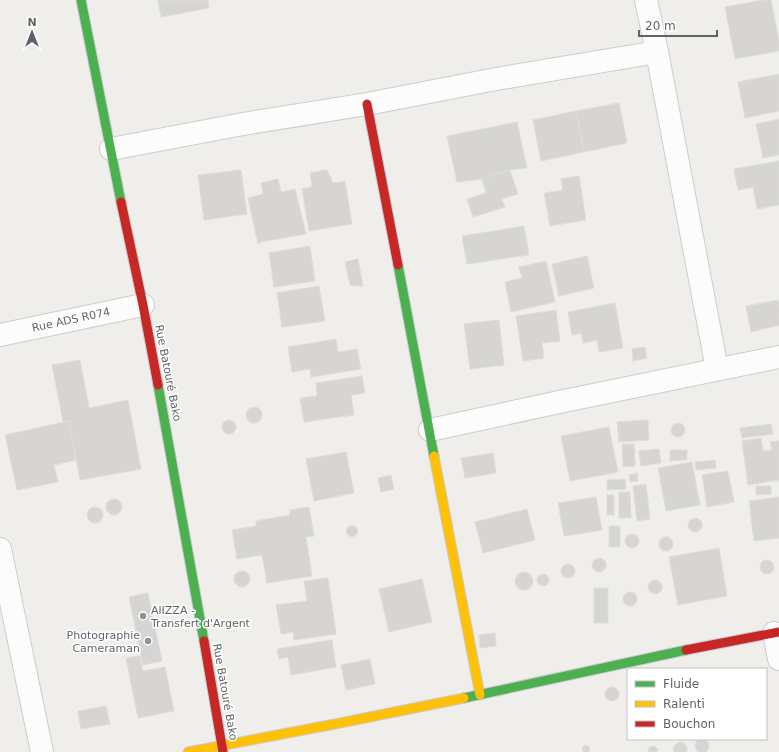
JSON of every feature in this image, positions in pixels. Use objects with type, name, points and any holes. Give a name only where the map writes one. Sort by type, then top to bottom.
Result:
[{"type":"street","name":"Rue Batouré Bako","points":[[81,0],[125,223],[143,305],[223,749]]},
{"type":"street","points":[[646,0],[717,369]]},
{"type":"street","points":[[111,149],[243,124],[367,104],[496,79],[657,52]]},
{"type":"street","points":[[367,104],[480,695]]},
{"type":"street","name":"Rue ADS R074","points":[[0,335],[143,305]]},
{"type":"street","points":[[430,430],[779,356]]},
{"type":"street","points":[[0,549],[42,752]]},
{"type":"street","points":[[188,752],[223,749],[777,633],[779,659]]},
{"type":"building","points":[[158,0],[208,0],[209,8],[161,17]]},
{"type":"building","points":[[763,0],[771,0],[779,41],[779,51],[735,59],[725,7]]},
{"type":"building","points":[[779,74],[779,111],[745,118],[738,82]]},
{"type":"building","points":[[619,103],[627,143],[584,152],[576,111]]},
{"type":"building","points":[[576,111],[584,152],[541,161],[533,120]]},
{"type":"building","points":[[779,119],[779,155],[763,158],[756,124]]},
{"type":"building","points":[[517,122],[527,168],[510,170],[482,179],[457,182],[447,136]]},
{"type":"building","points":[[779,161],[779,205],[757,209],[753,187],[738,190],[734,169]]},
{"type":"building","points":[[241,170],[247,214],[204,220],[198,175]]},
{"type":"building","points":[[327,170],[333,183],[345,181],[352,224],[309,231],[302,189],[312,187],[310,173]]},
{"type":"building","points":[[510,170],[518,194],[502,199],[505,207],[473,217],[467,199],[486,193],[482,179]]},
{"type":"building","points":[[579,176],[586,220],[550,226],[544,193],[563,190],[561,179]]},
{"type":"building","points":[[278,179],[281,192],[295,189],[306,234],[260,242],[258,244],[248,198],[263,194],[261,183]]},
{"type":"building","points":[[524,226],[529,255],[467,264],[462,236]]},
{"type":"building","points":[[310,246],[315,281],[274,287],[269,253]]},
{"type":"building","points":[[587,256],[594,288],[559,296],[552,264]]},
{"type":"building","points":[[358,259],[363,286],[350,285],[345,262]]},
{"type":"building","points":[[546,261],[555,302],[511,312],[505,282],[522,278],[519,267]]},
{"type":"building","points":[[319,286],[325,321],[282,327],[277,293]]},
{"type":"building","points":[[778,300],[779,325],[751,332],[746,306]]},
{"type":"building","points":[[615,303],[623,348],[599,352],[597,340],[583,343],[581,333],[572,335],[568,312]]},
{"type":"building","points":[[556,310],[560,341],[542,343],[544,358],[523,361],[516,316]]},
{"type":"building","points":[[499,320],[504,365],[470,369],[464,324]]},
{"type":"building","points":[[336,339],[338,352],[357,349],[361,369],[311,377],[310,369],[292,372],[288,347]]},
{"type":"building","points":[[645,347],[647,358],[633,361],[632,349]]},
{"type":"building","points":[[80,360],[89,408],[128,400],[141,469],[80,480],[69,421],[63,422],[52,365]]},
{"type":"building","points":[[362,376],[365,393],[351,395],[354,415],[304,422],[300,398],[317,396],[316,383]]},
{"type":"building","points":[[254,407],[261,412],[262,415],[257,422],[254,423],[247,418],[246,415],[251,408]]},
{"type":"building","points":[[229,420],[234,422],[236,427],[234,432],[229,434],[224,432],[222,427],[224,422]]},
{"type":"building","points":[[648,420],[649,440],[619,442],[617,422]]},
{"type":"building","points":[[69,421],[76,460],[54,465],[58,482],[17,490],[5,435]]},
{"type":"building","points":[[675,423],[681,423],[685,427],[685,433],[681,437],[675,437],[671,433],[671,427]]},
{"type":"building","points":[[771,424],[773,434],[742,438],[740,428]]},
{"type":"building","points":[[609,427],[618,472],[570,481],[561,436]]},
{"type":"building","points":[[761,438],[763,451],[772,450],[770,442],[779,441],[779,480],[748,485],[742,441]]},
{"type":"building","points":[[622,444],[634,444],[635,466],[623,467]]},
{"type":"building","points":[[659,449],[661,463],[641,466],[639,451]]},
{"type":"building","points":[[670,450],[687,450],[687,460],[670,461]]},
{"type":"building","points":[[346,452],[354,493],[314,501],[306,459]]},
{"type":"building","points":[[493,453],[496,473],[465,478],[461,458]]},
{"type":"building","points":[[715,460],[716,468],[696,470],[695,462]]},
{"type":"building","points":[[692,462],[700,505],[666,511],[658,468]]},
{"type":"building","points":[[728,471],[734,502],[707,507],[702,475]]},
{"type":"building","points":[[637,473],[638,481],[630,482],[629,475]]},
{"type":"building","points":[[391,475],[394,489],[381,492],[378,478]]},
{"type":"building","points":[[625,479],[626,489],[607,490],[607,480]]},
{"type":"building","points":[[646,484],[650,519],[637,521],[633,486]]},
{"type":"building","points":[[756,486],[771,486],[771,494],[756,495]]},
{"type":"building","points":[[619,492],[630,492],[631,518],[619,518]]},
{"type":"building","points":[[607,495],[614,495],[614,515],[607,515]]},
{"type":"building","points":[[596,497],[602,530],[564,536],[558,503]]},
{"type":"building","points":[[779,497],[779,538],[754,541],[749,501]]},
{"type":"building","points":[[111,499],[117,499],[122,504],[120,513],[117,515],[111,515],[106,510],[106,504]]},
{"type":"building","points":[[95,507],[102,512],[103,515],[98,522],[95,523],[88,518],[87,515],[92,508]]},
{"type":"building","points":[[309,507],[314,536],[306,537],[312,576],[267,583],[262,555],[237,559],[232,530],[256,526],[256,521],[290,515],[290,510]]},
{"type":"building","points":[[527,509],[535,540],[483,553],[475,522]]},
{"type":"building","points":[[692,518],[698,518],[702,522],[702,528],[698,532],[692,532],[688,528],[688,522]]},
{"type":"building","points":[[352,525],[356,527],[358,531],[356,535],[352,537],[348,535],[346,531],[348,527]]},
{"type":"building","points":[[609,526],[620,526],[620,547],[609,547]]},
{"type":"building","points":[[629,534],[635,534],[639,538],[639,544],[635,548],[629,548],[625,544],[625,538]]},
{"type":"building","points":[[663,537],[669,537],[673,541],[673,547],[669,551],[663,551],[659,547],[659,541]]},
{"type":"building","points":[[719,548],[727,596],[678,605],[669,557]]},
{"type":"building","points":[[596,558],[602,558],[606,562],[606,568],[602,572],[596,572],[592,568],[592,562]]},
{"type":"building","points":[[764,560],[770,560],[774,564],[774,570],[770,574],[764,574],[760,570],[760,564]]},
{"type":"building","points":[[565,564],[571,564],[575,568],[575,574],[571,578],[565,578],[561,574],[561,568]]},
{"type":"building","points":[[242,571],[248,573],[250,579],[248,585],[242,587],[236,585],[234,579],[236,573]]},
{"type":"building","points":[[524,572],[530,575],[533,581],[530,587],[524,590],[518,587],[515,581],[518,575]]},
{"type":"building","points":[[543,574],[547,576],[549,580],[547,584],[543,586],[539,584],[537,580],[539,576]]},
{"type":"building","points":[[328,578],[336,634],[294,640],[293,632],[281,634],[276,605],[307,601],[304,581]]},
{"type":"building","points":[[422,579],[432,622],[389,632],[379,589]]},
{"type":"building","points":[[652,580],[658,580],[662,584],[662,590],[658,594],[652,594],[648,590],[648,584]]},
{"type":"building","points":[[594,588],[608,588],[608,623],[594,623]]},
{"type":"building","points":[[627,592],[633,592],[637,596],[637,602],[633,606],[627,606],[623,602],[623,596]]},
{"type":"building","points":[[148,593],[162,661],[143,665],[129,597]]},
{"type":"building","points":[[495,633],[496,646],[480,648],[479,635]]},
{"type":"building","points":[[332,640],[336,667],[291,675],[288,657],[279,659],[277,649]]},
{"type":"building","points":[[140,656],[143,671],[165,667],[174,711],[138,718],[126,658]]},
{"type":"building","points":[[370,659],[375,684],[346,690],[341,665]]},
{"type":"building","points":[[609,687],[615,687],[619,691],[619,697],[615,701],[609,701],[605,697],[605,691]]},
{"type":"building","points":[[106,706],[110,724],[81,729],[78,711]]},
{"type":"building","points":[[705,740],[709,746],[707,751],[702,753],[697,751],[695,746],[697,741]]},
{"type":"building","points":[[680,742],[684,743],[687,747],[687,752],[674,752],[673,748]]},
{"type":"building","points":[[586,746],[589,749],[586,752],[583,749]]},
{"type":"building","points":[[653,746],[658,749],[658,752],[648,752],[650,747]]},
{"type":"traffic: fast","points":[[81,0],[121,202]]},
{"type":"traffic: fast","points":[[398,265],[434,456]]},
{"type":"traffic: fast","points":[[158,385],[204,641]]},
{"type":"traffic: fast","points":[[464,698],[686,650]]},
{"type":"traffic: slow","points":[[434,456],[480,695]]},
{"type":"traffic: slow","points":[[188,752],[464,698]]},
{"type":"traffic: jam","points":[[367,104],[398,265]]},
{"type":"traffic: jam","points":[[121,202],[158,385]]},
{"type":"traffic: jam","points":[[686,650],[779,632]]},
{"type":"traffic: jam","points":[[204,641],[223,752]]},
{"type":"place","name":"AlIZZA - Transfert d'Argent","points":[[143,616]]},
{"type":"place","name":"Photographie Cameraman","points":[[148,641]]}]
